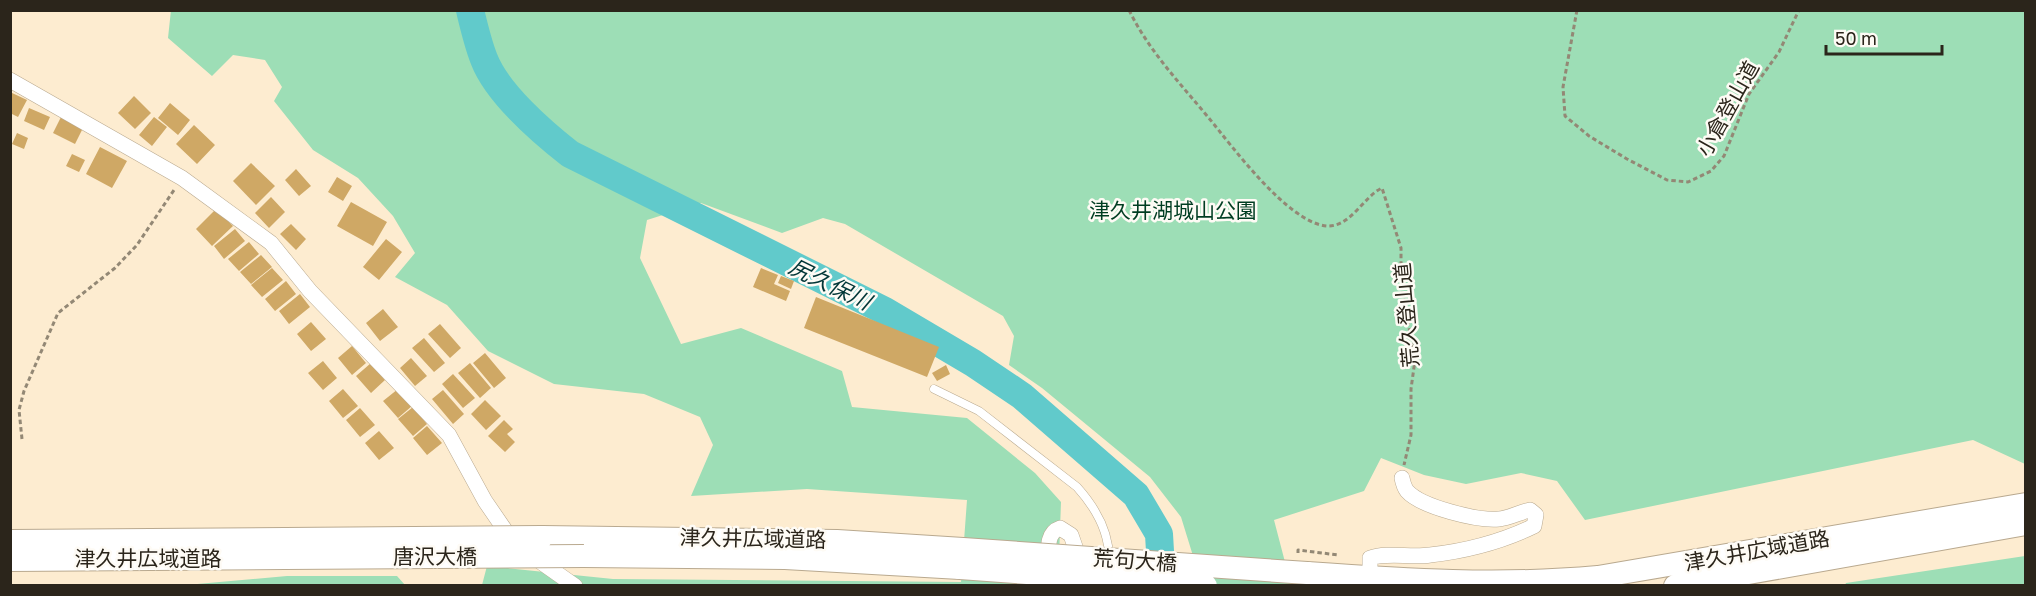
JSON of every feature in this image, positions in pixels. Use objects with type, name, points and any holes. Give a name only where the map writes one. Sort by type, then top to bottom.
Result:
[{"type":"main road","name":"津久井広域道路","points":[[1307,573],[1496,583],[1598,577],[2025,504]]},
{"type":"main road","name":"津久井広域道路","points":[[1675,585],[2025,524]]},
{"type":"main road","name":"津久井広域道路","points":[[542,537],[826,541],[961,559]]},
{"type":"main road","name":"唐沢大橋","points":[[285,548],[542,537]]},
{"type":"main road","name":"津久井広域道路","points":[[10,541],[285,548]]},
{"type":"main road","name":"津久井広域道路","points":[[10,560],[285,548]]},
{"type":"main road","name":"唐沢大橋","points":[[285,548],[584,556]]},
{"type":"main road","name":"津久井広域道路","points":[[584,556],[961,559]]},
{"type":"main road","name":"荒句大橋","points":[[961,559],[1307,573]]},
{"type":"main road","name":"荒句大橋","points":[[961,559],[1206,585]]},
{"type":"street","points":[[10,80],[182,178],[271,243],[310,291],[449,435],[485,501],[507,533],[528,553],[575,585]]},
{"type":"street","points":[[1370,577],[1370,558],[1380,555],[1431,555],[1481,545],[1526,530],[1534,526],[1537,520],[1536,514],[1530,510],[1500,519],[1481,519],[1458,513],[1416,498],[1408,492],[1402,478]]},
{"type":"street","points":[[1048,585],[1050,537],[1053,531],[1060,528],[1071,535],[1084,573],[1091,585]]},
{"type":"lane","points":[[934,389],[979,411],[1083,493],[1106,536],[1108,570],[1102,585]]},
{"type":"path","name":"荒久登山道","points":[[1129,10],[1152,51],[1234,152],[1289,206],[1306,219],[1328,226],[1343,221],[1358,210],[1374,192],[1382,188],[1388,213],[1397,230],[1401,248],[1401,284],[1415,360],[1411,389],[1411,435],[1402,478]]},
{"type":"path","name":"小倉登山道","points":[[1577,10],[1563,87],[1566,116],[1589,136],[1627,159],[1668,180],[1688,182],[1711,171],[1724,156],[1749,94],[1779,52],[1799,10]]},
{"type":"path","points":[[22,438],[19,410],[24,390],[58,313],[115,268],[137,245],[182,178]]},
{"type":"path","points":[[1298,550],[1339,555]]},
{"type":"green space","name":"津久井湖城山公園","points":[[171,10],[2025,11],[2025,464],[1973,440],[1585,520],[1557,481],[1521,473],[1466,484],[1424,475],[1381,458],[1364,491],[1274,520],[1291,585],[1202,585],[1181,517],[1150,477],[1042,388],[1009,365],[1014,336],[1003,316],[845,224],[823,218],[782,233],[701,203],[647,220],[640,258],[681,344],[741,328],[842,371],[852,407],[967,418],[1035,473],[1061,502],[1058,585],[482,585],[487,566],[613,579],[961,582],[967,500],[807,489],[691,496],[713,445],[700,417],[644,394],[554,384],[488,351],[447,305],[395,277],[415,253],[393,216],[358,178],[313,150],[274,101],[282,87],[265,60],[233,55],[212,76],[168,38]]},
{"type":"green space","points":[[2025,556],[2025,585],[1845,585],[1846,583]]},
{"type":"green space","points":[[287,576],[397,576],[405,585],[186,585]]},
{"type":"building","points":[[10,92],[27,100],[18,117],[10,113]]},
{"type":"building","points":[[134,96],[151,113],[135,129],[118,113]]},
{"type":"building","points":[[170,103],[190,120],[178,135],[158,118]]},
{"type":"building","points":[[29,108],[50,117],[44,130],[24,121]]},
{"type":"building","points":[[62,115],[84,126],[75,144],[53,133]]},
{"type":"building","points":[[154,117],[167,127],[152,146],[139,135]]},
{"type":"building","points":[[194,125],[215,145],[197,164],[176,144]]},
{"type":"building","points":[[17,133],[28,138],[24,149],[12,144]]},
{"type":"building","points":[[100,147],[127,161],[112,188],[86,174]]},
{"type":"building","points":[[72,154],[85,160],[79,172],[66,166]]},
{"type":"building","points":[[251,163],[275,186],[256,205],[233,181]]},
{"type":"building","points":[[296,169],[311,186],[299,196],[285,180]]},
{"type":"building","points":[[337,177],[352,186],[343,201],[328,192]]},
{"type":"building","points":[[271,197],[285,212],[269,228],[255,213]]},
{"type":"building","points":[[351,202],[387,222],[373,246],[337,226]]},
{"type":"building","points":[[216,209],[233,226],[212,246],[196,229]]},
{"type":"building","points":[[291,224],[306,239],[296,250],[280,234]]},
{"type":"building","points":[[235,229],[245,241],[224,259],[214,246]]},
{"type":"building","points":[[386,239],[402,252],[379,280],[363,267]]},
{"type":"building","points":[[249,242],[259,254],[239,271],[228,259]]},
{"type":"building","points":[[261,255],[272,267],[251,284],[240,272]]},
{"type":"building","points":[[272,268],[283,280],[262,297],[251,285]]},
{"type":"building","points":[[761,268],[778,275],[774,284],[790,291],[786,301],[753,287]]},
{"type":"building","points":[[781,276],[794,281],[791,289],[778,283]]},
{"type":"building","points":[[286,281],[296,294],[275,311],[265,299]]},
{"type":"building","points":[[300,294],[310,307],[289,324],[279,311]]},
{"type":"building","points":[[816,297],[939,347],[927,377],[804,328]]},
{"type":"building","points":[[383,309],[398,327],[380,341],[366,323]]},
{"type":"building","points":[[311,322],[326,339],[311,351],[297,334]]},
{"type":"building","points":[[440,324],[461,348],[450,358],[428,334]]},
{"type":"building","points":[[424,338],[445,363],[434,372],[412,348]]},
{"type":"building","points":[[352,346],[366,363],[352,375],[338,358]]},
{"type":"building","points":[[485,353],[506,378],[494,388],[473,363]]},
{"type":"building","points":[[411,358],[427,376],[415,386],[400,368]]},
{"type":"building","points":[[323,361],[337,378],[323,390],[308,373]]},
{"type":"building","points":[[371,363],[385,380],[371,393],[356,376]]},
{"type":"building","points":[[470,363],[491,388],[480,398],[458,373]]},
{"type":"building","points":[[946,365],[950,374],[937,381],[932,373]]},
{"type":"building","points":[[453,374],[475,398],[463,408],[442,384]]},
{"type":"building","points":[[343,389],[358,406],[343,418],[329,401]]},
{"type":"building","points":[[398,389],[412,406],[398,418],[383,401]]},
{"type":"building","points":[[443,390],[464,414],[453,424],[432,399]]},
{"type":"building","points":[[485,400],[501,416],[486,430],[471,414]]},
{"type":"building","points":[[413,407],[427,424],[413,436],[398,419]]},
{"type":"building","points":[[360,408],[375,425],[360,437],[346,420]]},
{"type":"building","points":[[504,420],[513,429],[507,434],[515,442],[505,452],[488,436]]},
{"type":"building","points":[[427,426],[442,443],[427,455],[413,438]]},
{"type":"building","points":[[379,431],[394,448],[379,460],[365,443]]},
{"type":"waterway","name":"尻久保川","points":[[470,10],[484,59],[499,85],[534,123],[570,154],[885,311],[973,363],[1022,396],[1136,495],[1159,534],[1162,586]]}]
